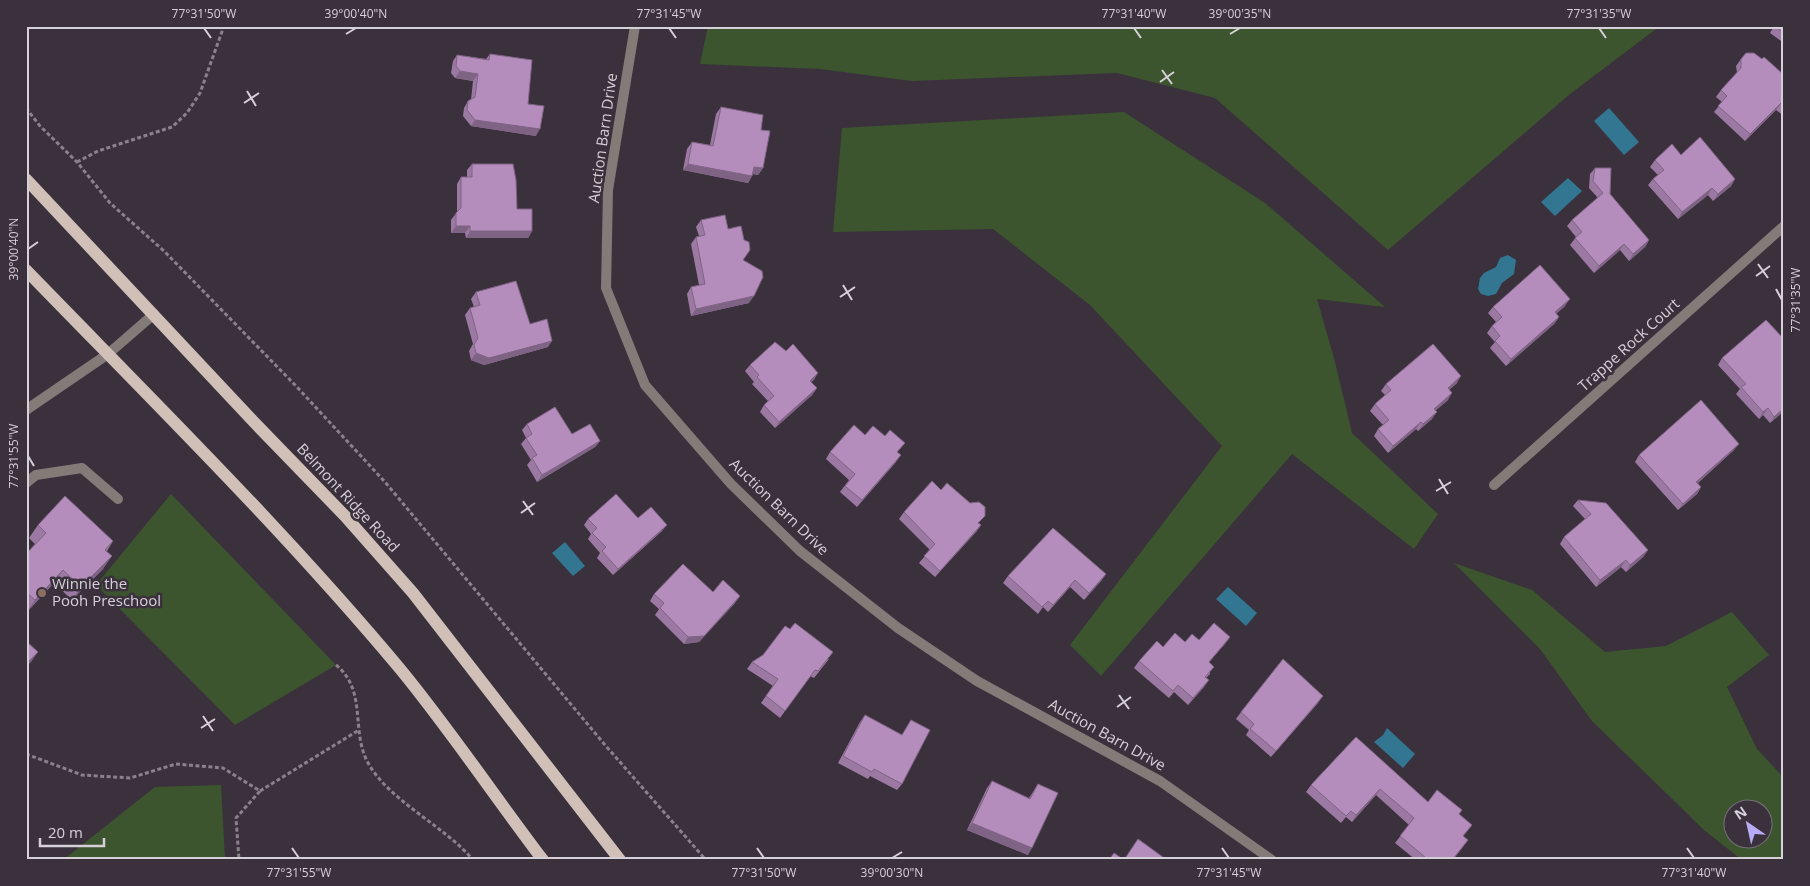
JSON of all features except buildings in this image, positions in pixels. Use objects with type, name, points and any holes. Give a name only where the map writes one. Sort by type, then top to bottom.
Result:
[{"type":"main road","name":"Belmont Ridge Road","points":[[26,179],[253,421],[345,516],[413,593],[620,860]]},
{"type":"main road","points":[[26,270],[280,534],[350,610],[402,672],[543,860]]},
{"type":"street","name":"Auction Barn Drive","points":[[635,26],[608,190],[606,288],[645,385],[732,484],[800,551],[898,628],[977,681],[1160,781],[1272,860]]},
{"type":"street","name":"Trappe Rock Court","points":[[1494,485],[1784,226]]},
{"type":"street","points":[[26,410],[108,354],[154,314]]},
{"type":"street","points":[[26,482],[36,475],[82,468],[118,499]]},
{"type":"path","points":[[77,162],[98,151],[172,127],[186,113],[200,93],[224,26]]},
{"type":"path","points":[[26,108],[40,126],[77,162],[110,203],[164,251],[296,386],[385,482],[605,745],[706,860]]},
{"type":"path","points":[[336,665],[352,686],[357,702],[359,730],[367,761],[381,781],[473,860]]},
{"type":"path","points":[[239,860],[236,818],[260,791],[359,730]]},
{"type":"path","points":[[26,754],[82,775],[130,778],[176,764],[223,768],[260,791]]},
{"type":"green space","points":[[708,26],[1660,26],[1570,94],[1388,250],[1215,98],[1117,73],[912,81],[820,69],[700,64]]},
{"type":"green space","points":[[1124,112],[1265,203],[1385,307],[1317,299],[1352,433],[1438,514],[1414,549],[1292,454],[1101,676],[1070,645],[1222,446],[1090,305],[993,229],[833,232],[842,128]]},
{"type":"green space","points":[[171,494],[336,665],[235,725],[96,585]]},
{"type":"green space","points":[[1454,563],[1532,590],[1605,652],[1666,646],[1732,612],[1769,655],[1727,687],[1757,749],[1784,778],[1784,860],[1742,860],[1727,848],[1772,848],[1772,798],[1722,798],[1722,844],[1704,830],[1592,721],[1540,649]]},
{"type":"green space","points":[[221,785],[225,860],[63,860],[155,787]]},
{"type":"water","points":[[1609,108],[1639,142],[1624,155],[1594,121]]},
{"type":"water","points":[[1568,178],[1582,191],[1555,216],[1541,202]]},
{"type":"water","points":[[1508,255],[1516,260],[1514,274],[1502,283],[1496,294],[1488,296],[1481,294],[1478,289],[1480,278],[1484,273],[1496,267],[1500,258]]},
{"type":"water","points":[[565,542],[585,566],[573,576],[552,553]]},
{"type":"water","points":[[1228,587],[1257,613],[1246,626],[1216,599]]},
{"type":"water","points":[[1387,728],[1415,754],[1403,768],[1374,742],[1383,735]]},
{"type":"place","name":"Winnie the Pooh Preschool","points":[[42,593]]}]
